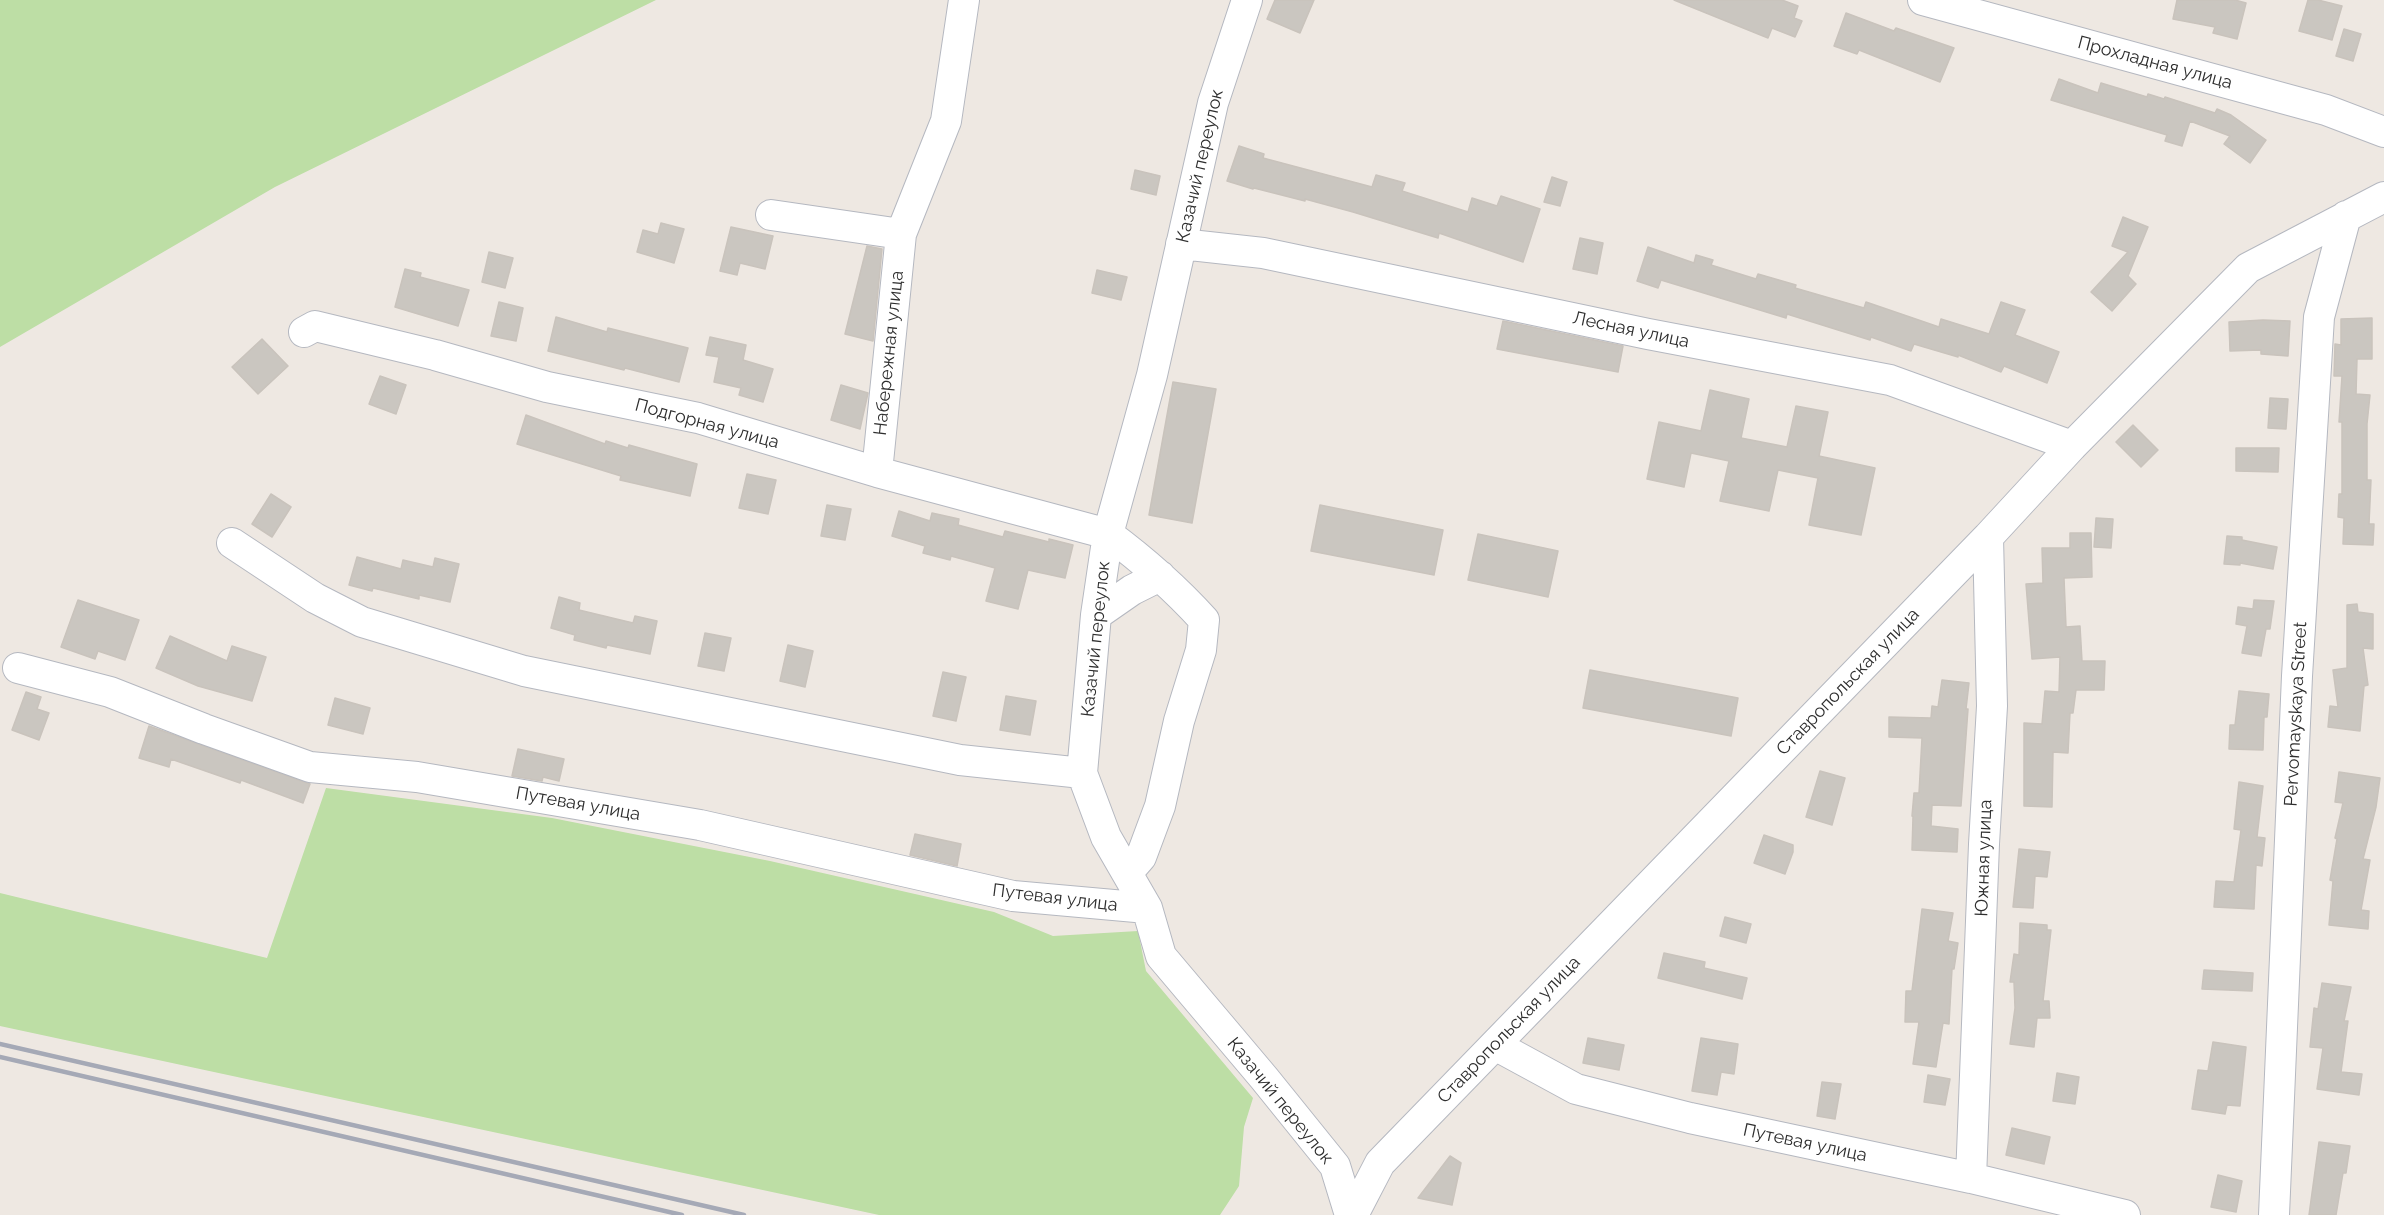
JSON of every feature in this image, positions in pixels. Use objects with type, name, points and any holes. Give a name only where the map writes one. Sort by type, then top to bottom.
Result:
[{"type":"street","name":"Набережная улица","points":[[877,472],[901,234],[946,121],[964,0]]},
{"type":"street","name":"Казачий переулок","points":[[1247,0],[1213,103],[1152,375],[1108,534],[1096,615],[1082,773],[1106,837],[1148,908],[1161,956],[1335,1166],[1352,1215]]},
{"type":"street","name":"Прохладная улица","points":[[1923,0],[2326,110],[2384,132]]},
{"type":"street","name":"Ставропольская улица","points":[[1352,1215],[1380,1163],[1988,537],[2072,446],[2248,268],[2384,197]]},
{"type":"street","points":[[771,214],[901,234]]},
{"type":"street","name":"Pervomayskaya Street","points":[[2274,1215],[2297,675],[2319,317],[2346,216]]},
{"type":"street","name":"Лесная улица","points":[[1181,244],[1263,253],[1648,334],[1890,380],[2072,446]]},
{"type":"street","name":"Подгорная улица","points":[[304,332],[315,326],[435,355],[548,387],[698,418],[877,472],[1108,534]]},
{"type":"street","points":[[1108,534],[1183,596],[1204,620],[1201,650],[1179,720],[1160,806],[1141,858],[1128,872]]},
{"type":"street","name":"Южная улица","points":[[1971,1178],[1992,706],[1988,537]]},
{"type":"street","points":[[232,543],[315,598],[362,622],[524,670],[960,760],[1082,773]]},
{"type":"street","points":[[1096,615],[1132,590],[1160,576]]},
{"type":"street","name":"Путевая улица","points":[[18,668],[110,692],[310,767],[417,777],[700,825],[1013,896],[1148,908]]},
{"type":"street","name":"Путевая улица","points":[[1495,1045],[1576,1089],[1690,1118],[1971,1178],[2125,1215]]},
{"type":"green space","points":[[0,0],[656,0],[275,187],[0,347]]},
{"type":"green space","points":[[326,788],[552,818],[770,861],[994,912],[1053,936],[1138,931],[1146,971],[1253,1098],[1244,1127],[1239,1186],[1220,1215],[879,1215],[0,1026],[0,893],[267,958]]},
{"type":"building","points":[[1275,0],[1314,0],[1300,33],[1267,19]]},
{"type":"building","points":[[1674,0],[1782,0],[1798,6],[1794,18],[1802,21],[1795,37],[1772,28],[1768,38]]},
{"type":"building","points":[[2177,0],[2235,0],[2246,3],[2237,39],[2213,33],[2215,27],[2173,19]]},
{"type":"building","points":[[2308,0],[2342,6],[2332,40],[2299,31]]},
{"type":"building","points":[[1846,13],[1894,31],[1896,28],[1954,48],[1940,82],[1859,50],[1857,54],[1834,46]]},
{"type":"building","points":[[2344,29],[2361,34],[2353,61],[2336,56]]},
{"type":"building","points":[[2059,79],[2098,93],[2101,83],[2147,97],[2148,94],[2164,99],[2165,97],[2215,113],[2217,109],[2231,115],[2266,140],[2250,163],[2224,144],[2230,136],[2190,121],[2182,146],[2165,141],[2167,135],[2051,100]]},
{"type":"building","points":[[1239,146],[1264,154],[1263,158],[1372,187],[1376,175],[1405,183],[1402,191],[1468,212],[1472,198],[1497,206],[1501,196],[1540,209],[1523,262],[1439,233],[1438,238],[1305,199],[1305,201],[1227,181]]},
{"type":"building","points":[[1135,170],[1160,176],[1156,195],[1131,189]]},
{"type":"building","points":[[1552,177],[1567,182],[1560,206],[1544,202]]},
{"type":"building","points":[[2123,217],[2148,227],[2128,276],[2136,284],[2112,311],[2091,292],[2128,252],[2112,246]]},
{"type":"building","points":[[661,223],[684,229],[674,263],[637,252],[643,230],[658,234]]},
{"type":"building","points":[[731,227],[773,236],[765,269],[740,263],[737,275],[720,271]]},
{"type":"building","points":[[1580,238],[1603,243],[1597,274],[1573,269]]},
{"type":"building","points":[[867,246],[882,249],[873,341],[845,334]]},
{"type":"building","points":[[1648,247],[1694,263],[1696,255],[1713,260],[1711,265],[1756,279],[1758,274],[1796,285],[1795,288],[1864,308],[1866,302],[1939,327],[1941,319],[1989,334],[2001,302],[2025,310],[2015,335],[2059,352],[2047,383],[2004,366],[2001,372],[1958,355],[1958,357],[1914,344],[1911,351],[1871,337],[1870,340],[1787,314],[1786,318],[1661,280],[1658,288],[1637,281]]},
{"type":"building","points":[[489,252],[513,258],[505,288],[482,282]]},
{"type":"building","points":[[405,269],[421,273],[420,277],[469,290],[458,326],[395,307]]},
{"type":"building","points":[[1097,270],[1127,277],[1121,300],[1092,293]]},
{"type":"building","points":[[499,302],[523,308],[516,341],[491,336]]},
{"type":"building","points":[[556,317],[607,332],[608,328],[688,348],[679,382],[548,351]]},
{"type":"building","points":[[2372,318],[2372,359],[2357,359],[2356,394],[2370,395],[2367,424],[2367,480],[2371,480],[2369,524],[2374,524],[2373,545],[2343,544],[2344,518],[2338,517],[2339,494],[2342,494],[2342,422],[2339,422],[2342,376],[2334,376],[2335,344],[2341,345],[2341,319]]},
{"type":"building","points":[[1503,321],[1623,346],[1618,372],[1497,349]]},
{"type":"building","points":[[2290,321],[2288,356],[2261,354],[2261,350],[2230,351],[2229,322]]},
{"type":"building","points":[[710,337],[746,345],[743,360],[773,369],[763,402],[739,395],[741,388],[714,382],[719,357],[706,355]]},
{"type":"building","points":[[262,339],[288,366],[258,394],[232,367]]},
{"type":"building","points":[[380,376],[406,385],[396,414],[369,404]]},
{"type":"building","points":[[1173,382],[1216,389],[1192,523],[1149,515]]},
{"type":"building","points":[[841,385],[868,393],[860,429],[831,420]]},
{"type":"building","points":[[1710,390],[1749,399],[1741,438],[1787,447],[1796,406],[1828,412],[1819,456],[1875,468],[1861,535],[1809,525],[1818,478],[1778,470],[1769,511],[1720,501],[1729,461],[1691,453],[1684,487],[1647,479],[1659,422],[1701,431]]},
{"type":"building","points":[[2270,398],[2288,399],[2286,429],[2268,428]]},
{"type":"building","points":[[526,415],[605,444],[606,441],[628,448],[629,445],[697,464],[690,496],[620,480],[621,476],[517,444]]},
{"type":"building","points":[[2133,425],[2158,450],[2141,467],[2116,442]]},
{"type":"building","points":[[2236,448],[2279,448],[2278,472],[2236,471]]},
{"type":"building","points":[[747,474],[776,480],[768,514],[739,508]]},
{"type":"building","points":[[271,494],[291,507],[272,537],[252,524]]},
{"type":"building","points":[[827,505],[851,509],[845,540],[821,536]]},
{"type":"building","points":[[1320,505],[1443,530],[1434,575],[1311,551]]},
{"type":"building","points":[[899,511],[930,521],[932,513],[959,519],[958,525],[1003,537],[1005,531],[1049,542],[1049,539],[1073,545],[1065,578],[1028,570],[1018,609],[986,601],[995,568],[951,556],[950,560],[923,553],[925,546],[892,536]]},
{"type":"building","points":[[2096,518],[2113,519],[2111,548],[2094,547]]},
{"type":"building","points":[[2070,533],[2091,533],[2092,577],[2064,578],[2066,627],[2080,626],[2082,661],[2105,661],[2104,690],[2076,690],[2073,713],[2070,713],[2068,753],[2053,752],[2052,807],[2024,806],[2024,723],[2042,724],[2045,691],[2059,692],[2060,657],[2032,659],[2026,584],[2043,583],[2042,548],[2070,548]]},
{"type":"building","points":[[1478,534],[1558,551],[1548,597],[1468,580]]},
{"type":"building","points":[[2227,536],[2242,537],[2242,540],[2277,547],[2273,569],[2240,563],[2240,565],[2224,564]]},
{"type":"building","points":[[357,557],[401,569],[403,560],[433,567],[435,558],[459,564],[450,602],[419,595],[419,599],[349,585]]},
{"type":"building","points":[[559,597],[580,603],[579,610],[633,623],[635,616],[657,621],[650,654],[607,645],[606,648],[574,640],[575,635],[551,628]]},
{"type":"building","points":[[78,600],[139,620],[125,660],[98,651],[95,659],[61,647]]},
{"type":"building","points":[[2254,600],[2274,601],[2270,629],[2266,629],[2261,656],[2242,653],[2247,626],[2236,624],[2238,607],[2253,609]]},
{"type":"building","points":[[2357,604],[2358,612],[2373,614],[2373,649],[2363,648],[2368,685],[2364,686],[2360,731],[2328,727],[2330,706],[2338,707],[2333,670],[2347,668],[2347,605]]},
{"type":"building","points":[[705,633],[731,638],[724,671],[698,666]]},
{"type":"building","points":[[170,636],[227,661],[232,646],[266,657],[252,701],[198,686],[156,668]]},
{"type":"building","points":[[788,645],[813,651],[805,687],[780,681]]},
{"type":"building","points":[[1590,670],[1738,698],[1731,736],[1583,708]]},
{"type":"building","points":[[943,672],[966,677],[956,721],[933,716]]},
{"type":"building","points":[[1942,680],[1969,683],[1961,806],[1932,805],[1931,826],[1958,829],[1957,852],[1912,850],[1914,793],[1919,793],[1922,738],[1889,737],[1889,717],[1931,718],[1932,706],[1938,707]]},
{"type":"building","points":[[2239,691],[2269,694],[2267,717],[2264,717],[2263,750],[2229,749],[2230,725],[2235,725]]},
{"type":"building","points":[[26,692],[41,697],[37,709],[49,713],[39,740],[12,730]]},
{"type":"building","points":[[1006,696],[1036,701],[1030,735],[1000,730]]},
{"type":"building","points":[[335,698],[370,708],[363,734],[328,725]]},
{"type":"building","points":[[149,726],[310,784],[303,803],[241,780],[240,783],[171,759],[169,767],[139,758]]},
{"type":"building","points":[[518,749],[564,759],[559,781],[543,777],[542,781],[512,776]]},
{"type":"building","points":[[1820,771],[1845,778],[1832,825],[1806,817]]},
{"type":"building","points":[[2339,772],[2380,778],[2376,807],[2363,859],[2370,860],[2361,910],[2369,911],[2368,929],[2329,925],[2333,881],[2330,880],[2337,839],[2335,838],[2343,803],[2335,802]]},
{"type":"building","points":[[2239,782],[2263,786],[2257,837],[2265,838],[2262,866],[2256,865],[2254,909],[2214,907],[2216,881],[2234,882],[2241,830],[2234,829]]},
{"type":"building","points":[[915,834],[961,844],[957,866],[910,855]]},
{"type":"building","points":[[1764,835],[1793,845],[1793,852],[1785,874],[1754,863]]},
{"type":"building","points":[[2019,849],[2050,852],[2047,877],[2035,876],[2033,908],[2013,907]]},
{"type":"building","points":[[1922,909],[1953,913],[1948,941],[1958,943],[1954,969],[1952,969],[1949,1024],[1943,1023],[1936,1067],[1913,1064],[1919,1022],[1905,1022],[1906,991],[1912,991]]},
{"type":"building","points":[[1725,917],[1751,924],[1746,943],[1720,936]]},
{"type":"building","points":[[2020,923],[2047,925],[2047,930],[2051,930],[2043,1001],[2049,1001],[2050,1018],[2037,1018],[2034,1047],[2010,1044],[2015,1008],[2014,982],[2010,982],[2014,954],[2019,955]]},
{"type":"building","points":[[1664,953],[1705,962],[1704,968],[1747,978],[1742,999],[1658,978]]},
{"type":"building","points":[[2204,970],[2253,973],[2252,991],[2202,989]]},
{"type":"building","points":[[2322,983],[2351,987],[2344,1021],[2348,1021],[2341,1072],[2362,1074],[2359,1095],[2317,1089],[2323,1048],[2310,1047],[2314,1008],[2318,1009]]},
{"type":"building","points":[[1588,1038],[1624,1045],[1619,1070],[1583,1063]]},
{"type":"building","points":[[1701,1038],[1738,1044],[1734,1074],[1721,1072],[1717,1095],[1692,1091]]},
{"type":"building","points":[[2213,1042],[2246,1047],[2240,1106],[2227,1105],[2225,1114],[2192,1109],[2198,1070],[2208,1071]]},
{"type":"building","points":[[2057,1073],[2079,1077],[2075,1104],[2053,1101]]},
{"type":"building","points":[[1928,1075],[1950,1079],[1945,1105],[1924,1102]]},
{"type":"building","points":[[1822,1082],[1841,1084],[1835,1119],[1817,1116]]},
{"type":"building","points":[[2012,1128],[2050,1137],[2044,1164],[2006,1155]]},
{"type":"building","points":[[2319,1142],[2350,1146],[2336,1215],[2309,1215]]},
{"type":"building","points":[[1450,1156],[1461,1163],[1452,1205],[1418,1198]]},
{"type":"building","points":[[2218,1175],[2242,1181],[2236,1212],[2211,1207]]},
{"type":"railway","points":[[0,1044],[744,1215]]},
{"type":"railway","points":[[0,1057],[682,1215]]}]
